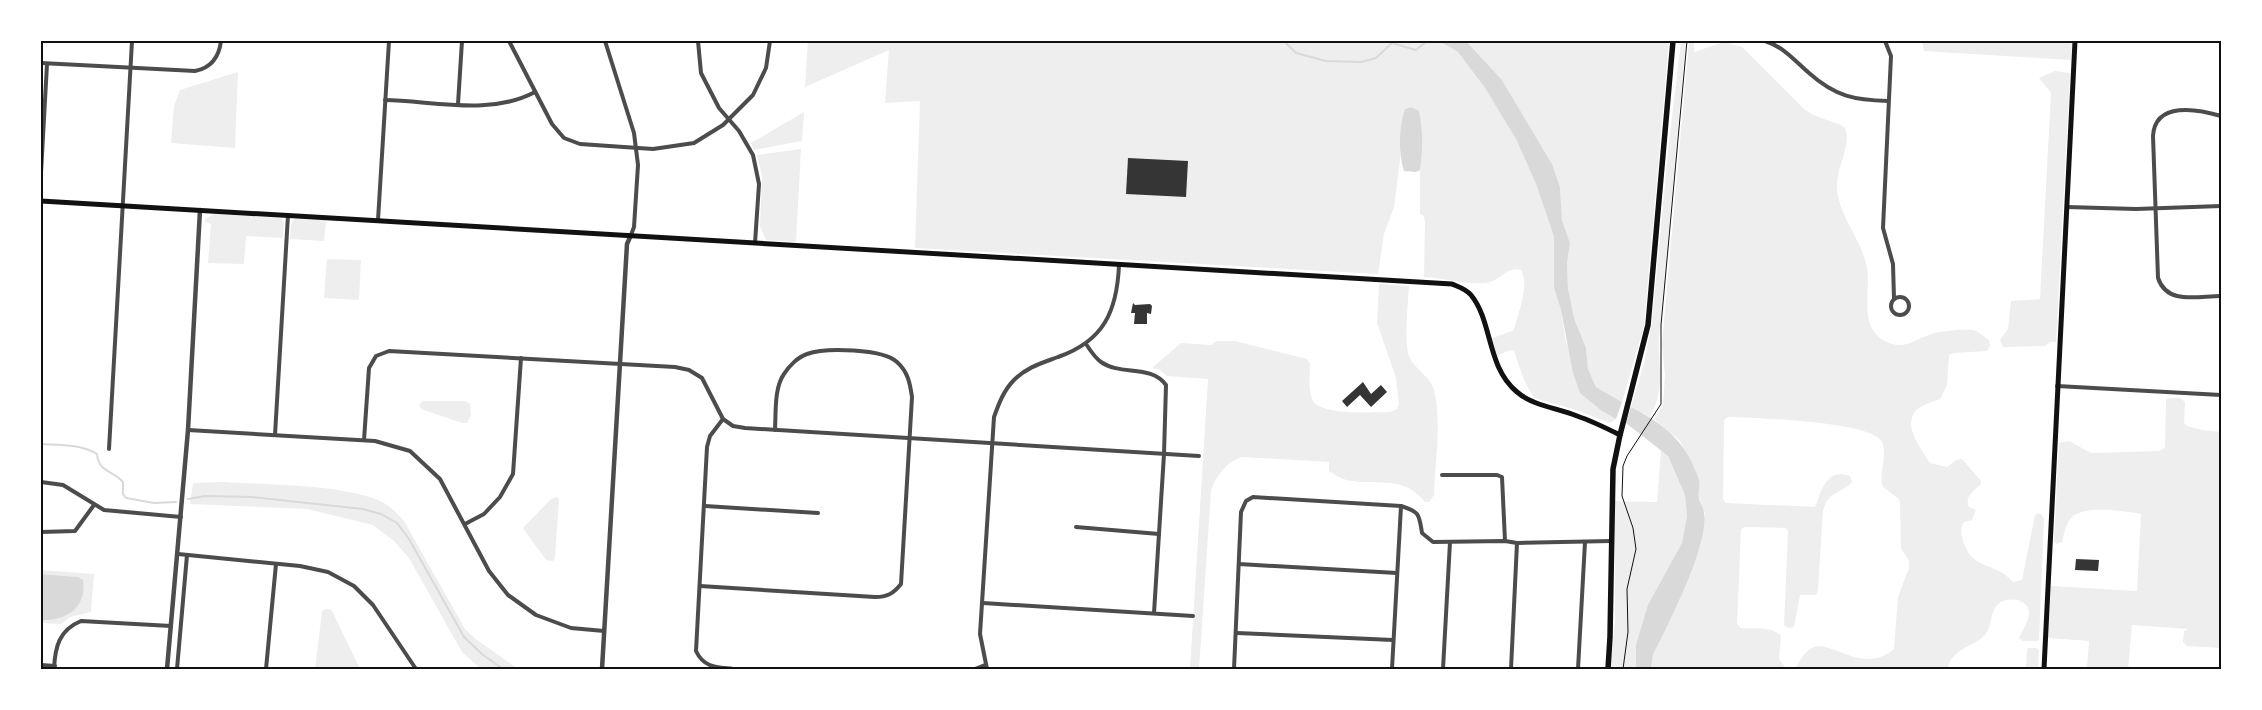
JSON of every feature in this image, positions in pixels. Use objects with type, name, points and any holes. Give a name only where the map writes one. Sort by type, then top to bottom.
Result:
[{"type":"main road","points":[[1608,669],[1611,624],[1613,469],[1620,432],[1643,349],[1652,290],[1673,41]]},
{"type":"main road","points":[[2044,669],[2074,41]]},
{"type":"main road","points":[[41,201],[1452,284],[1464,288],[1472,296],[1501,373],[1517,392],[1545,407],[1576,415],[1620,432]]},
{"type":"street","points":[[109,448],[132,41]]},
{"type":"street","points":[[41,63],[200,70],[209,66],[216,59],[221,41]]},
{"type":"street","points":[[378,220],[389,41]]},
{"type":"street","points":[[458,104],[462,41]]},
{"type":"street","points":[[510,41],[552,124],[564,138],[580,144],[653,149],[694,143],[729,119],[753,95],[766,68],[770,41]]},
{"type":"street","points":[[602,669],[627,244],[634,227],[637,179],[634,132],[605,41]]},
{"type":"street","points":[[698,41],[701,73],[719,108],[740,130],[753,155],[759,184],[755,243]]},
{"type":"street","points":[[1766,41],[1779,46],[1819,81],[1843,95],[1858,99],[1888,101]]},
{"type":"street","points":[[1885,41],[1891,56],[1883,228],[1893,264],[1894,299],[1891,307],[1899,315],[1906,312],[1909,306],[1907,301],[1902,298],[1894,299]]},
{"type":"street","points":[[41,173],[47,64]]},
{"type":"street","points":[[385,100],[482,106],[513,102],[535,92]]},
{"type":"street","points":[[2221,116],[2190,108],[2176,110],[2159,118],[2154,126],[2153,136],[2158,278],[2162,288],[2169,295],[2180,297],[2221,296]]},
{"type":"street","points":[[2066,207],[2156,208],[2221,206]]},
{"type":"street","points":[[167,669],[188,430],[200,210]]},
{"type":"street","points":[[275,435],[288,215]]},
{"type":"street","points":[[975,669],[986,667],[980,634],[994,417],[1002,396],[1013,381],[1029,368],[1072,352],[1086,344],[1104,325],[1112,309],[1118,288],[1119,265]]},
{"type":"street","points":[[1086,344],[1099,361],[1110,367],[1154,374],[1161,378],[1166,385],[1164,454],[1154,613]]},
{"type":"street","points":[[700,586],[885,597],[894,593],[900,584],[903,573],[912,396],[909,377],[896,361],[878,353],[828,350],[807,354],[797,359],[783,375],[777,396],[775,430]]},
{"type":"street","points":[[364,440],[369,368],[372,361],[382,352],[389,351],[675,367],[689,370],[702,378],[723,419],[733,426],[745,428],[1198,456]]},
{"type":"street","points":[[464,524],[484,514],[500,498],[513,474],[521,358]]},
{"type":"street","points":[[2057,386],[2221,395]]},
{"type":"street","points":[[723,419],[710,436],[708,447],[696,652],[700,660],[707,666],[733,669]]},
{"type":"street","points":[[188,430],[376,441],[410,451],[440,479],[489,571],[508,595],[536,615],[570,628],[604,631]]},
{"type":"street","points":[[1442,475],[1497,475],[1502,477],[1505,541]]},
{"type":"street","points":[[41,482],[63,485],[94,505],[110,511],[181,517]]},
{"type":"street","points":[[1234,669],[1241,512],[1246,501],[1253,497],[1401,506],[1415,510],[1419,515],[1422,533],[1433,542],[1611,541]]},
{"type":"street","points":[[41,532],[75,531],[94,505]]},
{"type":"street","points":[[705,506],[818,513]]},
{"type":"street","points":[[1392,669],[1401,506]]},
{"type":"street","points":[[1076,527],[1159,534]]},
{"type":"street","points":[[1443,669],[1450,542]]},
{"type":"street","points":[[1578,669],[1585,542]]},
{"type":"street","points":[[1511,669],[1517,543]]},
{"type":"street","points":[[178,554],[276,564],[328,572],[354,586],[372,605],[416,669]]},
{"type":"street","points":[[177,669],[187,555]]},
{"type":"street","points":[[266,669],[276,564]]},
{"type":"street","points":[[1239,564],[1397,573]]},
{"type":"street","points":[[983,603],[1193,616]]},
{"type":"street","points":[[41,665],[54,667],[58,642],[64,632],[74,624],[89,620],[171,626]]},
{"type":"street","points":[[1237,632],[1393,640]]},
{"type":"path","points":[[1623,669],[1628,632],[1627,588],[1636,549],[1633,528],[1622,496],[1623,466],[1625,459],[1661,404],[1661,325],[1687,41]]},
{"type":"shaded area","points":[[808,41],[1439,41],[1458,52],[1485,88],[1517,141],[1536,184],[1554,237],[1554,288],[1561,310],[1566,343],[1602,411],[1616,419],[1610,423],[1576,410],[1534,398],[1524,380],[1514,351],[1510,350],[1497,356],[1490,339],[1514,330],[1524,291],[1521,270],[1511,270],[1496,280],[1486,283],[1424,277],[1425,223],[1424,216],[1420,214],[1422,152],[1419,111],[1411,107],[1405,109],[1403,116],[1394,207],[1384,234],[1378,274],[915,248],[920,101],[885,103],[889,50],[805,87]]},
{"type":"shaded area","points":[[1439,41],[1466,41],[1502,80],[1552,164],[1560,187],[1562,220],[1570,243],[1567,263],[1568,288],[1574,318],[1586,348],[1588,369],[1596,387],[1622,402],[1616,419],[1602,411],[1580,393],[1573,373],[1561,310],[1554,288],[1554,237],[1536,184],[1517,141],[1485,88],[1458,52]]},
{"type":"shaded area","points":[[1466,41],[1669,41],[1644,326],[1622,402],[1596,387],[1588,369],[1586,348],[1574,318],[1568,288],[1567,263],[1570,243],[1562,220],[1560,187],[1552,164],[1502,80]]},
{"type":"shaded area","points":[[1681,41],[1686,41],[1659,338],[1660,387],[1650,417],[1631,407],[1644,363],[1652,322],[1668,151]]},
{"type":"shaded area","points":[[1689,41],[1694,41],[1694,52],[1724,42],[1742,47],[1804,109],[1813,115],[1845,128],[1847,142],[1837,179],[1838,198],[1864,257],[1868,277],[1868,318],[1871,327],[1877,335],[1891,344],[1903,345],[1935,333],[1952,330],[1973,330],[1989,340],[1990,346],[1987,351],[1953,353],[1949,355],[1947,385],[1940,399],[1920,407],[1915,412],[1911,424],[1912,431],[1930,463],[1947,467],[1956,460],[1962,459],[1981,481],[1981,484],[1970,494],[1968,500],[1969,507],[1976,510],[1972,520],[1964,522],[1961,531],[1967,551],[1978,562],[2006,575],[2013,582],[2022,580],[2035,515],[2038,513],[2042,515],[2044,519],[2039,641],[2023,641],[2019,638],[2029,613],[2028,608],[2022,601],[2012,599],[1998,604],[1984,636],[1957,653],[1953,657],[1948,669],[1794,669],[1807,652],[1819,646],[1859,658],[1870,659],[1882,656],[1894,649],[1898,597],[1909,568],[1909,561],[1901,548],[1899,499],[1883,487],[1884,447],[1882,442],[1874,435],[1857,429],[1811,422],[1728,417],[1724,420],[1723,499],[1726,503],[1815,507],[1826,482],[1830,478],[1842,474],[1850,476],[1852,482],[1831,496],[1826,502],[1823,511],[1818,590],[1816,595],[1800,595],[1794,627],[1789,628],[1784,625],[1788,531],[1786,528],[1744,527],[1741,530],[1737,624],[1741,628],[1768,629],[1781,636],[1779,659],[1785,667],[1792,669],[1651,669],[1653,655],[1680,599],[1705,514],[1699,498],[1699,481],[1680,441],[1654,419],[1663,405],[1665,376],[1662,344]]},
{"type":"shaded area","points":[[1922,41],[2072,41],[2071,60],[1924,51]]},
{"type":"shaded area","points":[[2055,71],[2070,73],[2056,342],[2050,342],[2045,346],[2003,347],[2000,340],[2008,329],[2011,301],[2040,299],[2051,93],[2039,78]]},
{"type":"shaded area","points":[[238,72],[235,148],[171,143],[174,106],[180,90]]},
{"type":"shaded area","points":[[1411,107],[1419,111],[1422,133],[1420,170],[1416,172],[1404,171],[1400,148],[1400,131],[1403,116],[1405,109]]},
{"type":"shaded area","points":[[804,112],[802,141],[754,150],[751,143]]},
{"type":"shaded area","points":[[801,149],[796,242],[766,240],[760,226],[762,176],[757,155]]},
{"type":"shaded area","points":[[214,214],[281,218],[284,222],[283,238],[246,236],[244,264],[208,263],[211,224],[205,222],[205,219]]},
{"type":"shaded area","points":[[294,219],[326,220],[324,241],[290,239],[291,224]]},
{"type":"shaded area","points":[[327,259],[361,260],[359,300],[324,298]]},
{"type":"shaded area","points":[[1379,284],[1409,286],[1407,342],[1409,356],[1411,361],[1432,385],[1438,416],[1434,495],[1429,502],[1425,502],[1416,493],[1397,484],[1343,479],[1329,471],[1329,462],[1242,457],[1231,462],[1215,480],[1211,491],[1199,669],[1190,669],[1208,379],[1167,376],[1160,370],[1152,368],[1181,343],[1211,345],[1216,341],[1235,341],[1307,359],[1310,364],[1312,399],[1316,404],[1324,408],[1347,412],[1390,412],[1397,409],[1399,404],[1396,378],[1377,323]]},
{"type":"shaded area","points":[[2169,398],[2180,398],[2185,402],[2184,423],[2187,426],[2221,432],[2221,648],[2187,646],[2183,642],[2184,631],[2188,629],[2132,625],[2128,669],[2087,669],[2089,641],[2048,638],[2051,586],[2137,591],[2141,514],[2105,510],[2078,513],[2068,522],[2062,542],[2057,544],[2054,542],[2059,443],[2069,441],[2091,453],[2159,451],[2165,448],[2166,400]]},
{"type":"shaded area","points":[[423,401],[465,401],[470,404],[471,415],[467,423],[462,423],[421,409],[419,405]]},
{"type":"shaded area","points":[[1631,407],[1664,428],[1688,455],[1699,480],[1699,499],[1704,513],[1704,527],[1694,564],[1653,655],[1651,669],[1636,669],[1636,645],[1648,605],[1682,543],[1687,516],[1685,495],[1668,456],[1626,423]]},
{"type":"shaded area","points":[[1661,450],[1668,456],[1685,495],[1687,516],[1682,543],[1636,645],[1636,669],[1611,669],[1615,620],[1615,501],[1657,502]]},
{"type":"shaded area","points":[[224,482],[329,489],[350,492],[384,503],[404,521],[465,629],[477,640],[518,669],[481,669],[462,652],[409,558],[394,541],[373,525],[307,509],[190,504],[193,483]]},
{"type":"shaded area","points":[[557,497],[559,499],[555,558],[553,561],[546,560],[523,528],[551,499]]},
{"type":"shaded area","points":[[41,570],[94,574],[91,612],[70,617],[61,624],[41,623],[41,620],[49,620],[78,577],[41,574]]},
{"type":"shaded area","points":[[41,574],[78,577],[83,580],[82,598],[78,605],[67,615],[50,620],[41,620]]},
{"type":"shaded area","points":[[325,609],[332,611],[360,669],[315,669],[322,612]]},
{"type":"shaded area","points":[[2027,649],[2039,650],[2038,669],[2026,669]]},
{"type":"building","points":[[1128,158],[1188,161],[1186,197],[1126,194]]},
{"type":"building","points":[[1133,303],[1135,305],[1150,304],[1152,306],[1151,314],[1147,313],[1147,324],[1134,324],[1135,313],[1131,313]]},
{"type":"building","points":[[1363,382],[1371,394],[1381,385],[1387,392],[1371,407],[1360,395],[1347,407],[1342,401]]},
{"type":"building","points":[[2076,559],[2099,560],[2098,571],[2075,570]]},
{"type":"waterway","points":[[1284,41],[1296,53],[1326,61],[1361,62],[1376,58],[1392,43],[1416,50],[1427,41]]},
{"type":"waterway","points":[[41,444],[84,448],[97,454],[100,465],[123,482],[123,494],[126,498],[154,503],[176,502]]},
{"type":"waterway","points":[[188,499],[205,496],[252,497],[363,509],[381,514],[397,523],[409,539],[464,637],[483,655],[503,669]]}]
